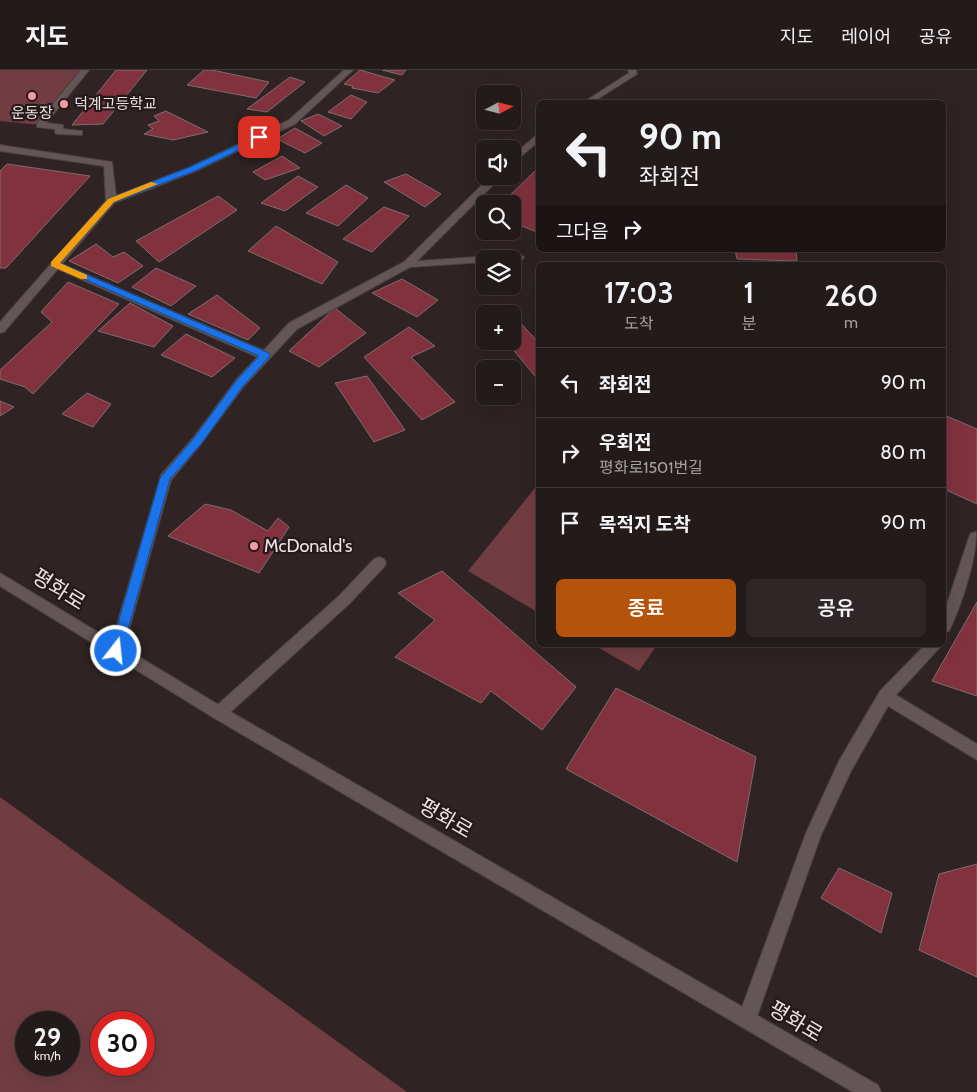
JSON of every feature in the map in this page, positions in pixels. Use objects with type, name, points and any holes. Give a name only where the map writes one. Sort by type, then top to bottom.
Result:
[{"type":"street","points":[[79,133],[58,130],[60,127],[40,125],[85,70]]},
{"type":"street","points":[[0,329],[54,264],[111,201],[193,169],[292,122],[349,70]]},
{"type":"street","points":[[591,100],[633,74],[632,70]]},
{"type":"street","points":[[521,153],[536,139]]},
{"type":"street","points":[[0,148],[109,164],[111,201]]},
{"type":"street","points":[[116,651],[165,478],[197,441],[240,383],[293,326],[408,264],[487,185]]},
{"type":"street","points":[[408,264],[476,260]]},
{"type":"street","points":[[54,264],[266,356]]},
{"type":"street","points":[[946,623],[955,604],[976,537]]},
{"type":"street","points":[[219,713],[344,600],[379,563]]},
{"type":"street","name":"평화로","points":[[0,579],[219,713],[747,1018],[871,1092]]},
{"type":"street","points":[[747,1018],[814,833],[845,766],[884,696],[933,647]]},
{"type":"street","points":[[884,696],[977,753]]},
{"type":"shaded area","name":"운동장","points":[[0,70],[85,70],[40,125],[0,121]]},
{"type":"shaded area","points":[[536,487],[536,611],[468,571]]},
{"type":"shaded area","points":[[597,647],[656,647],[639,671]]},
{"type":"shaded area","points":[[0,797],[407,1092],[0,1092]]},
{"type":"building","points":[[116,70],[147,70],[103,124],[72,125]]},
{"type":"building","points":[[204,70],[269,82],[256,98],[187,85]]},
{"type":"building","points":[[360,70],[395,80],[378,93],[352,88],[353,86],[344,84]]},
{"type":"building","points":[[382,70],[406,70],[402,75]]},
{"type":"building","points":[[290,77],[305,82],[267,112],[247,109]]},
{"type":"building","points":[[351,95],[367,102],[351,119],[328,112]]},
{"type":"building","points":[[166,111],[208,132],[173,140],[144,134],[153,129],[148,125],[159,121],[154,116]]},
{"type":"building","points":[[318,114],[342,126],[324,136],[301,121]]},
{"type":"building","points":[[295,128],[322,143],[305,153],[277,139]]},
{"type":"building","points":[[282,156],[300,168],[265,180],[253,172]]},
{"type":"building","points":[[7,164],[90,176],[6,268],[0,268],[0,171]]},
{"type":"building","points":[[536,170],[536,232],[521,226],[521,195],[510,195]]},
{"type":"building","points":[[406,174],[441,194],[425,207],[384,182]]},
{"type":"building","points":[[298,176],[318,187],[285,211],[261,203]]},
{"type":"building","points":[[346,185],[368,198],[338,226],[306,213]]},
{"type":"building","points":[[218,196],[237,210],[159,262],[136,241]]},
{"type":"building","points":[[384,207],[409,216],[372,252],[343,239]]},
{"type":"building","points":[[276,226],[338,262],[322,284],[248,251]]},
{"type":"building","points":[[96,244],[113,257],[124,252],[143,266],[118,283],[69,261]]},
{"type":"building","points":[[735,252],[796,252],[797,261],[737,259]]},
{"type":"building","points":[[156,268],[196,286],[171,306],[132,287]]},
{"type":"building","points":[[402,279],[438,300],[417,317],[372,293]]},
{"type":"building","points":[[68,282],[119,304],[33,394],[25,387],[0,379],[0,370],[52,322],[41,312]]},
{"type":"building","points":[[217,295],[260,328],[248,340],[188,314]]},
{"type":"building","points":[[130,303],[173,326],[154,347],[98,331]]},
{"type":"building","points":[[335,308],[366,333],[319,367],[289,351]]},
{"type":"building","points":[[521,324],[536,340],[536,377],[513,350],[521,350]]},
{"type":"building","points":[[409,327],[435,346],[411,357],[455,402],[422,420],[364,357]]},
{"type":"building","points":[[186,334],[235,358],[212,377],[161,355]]},
{"type":"building","points":[[367,376],[405,430],[374,442],[335,383]]},
{"type":"building","points":[[87,393],[111,404],[93,427],[62,414]]},
{"type":"building","points":[[0,401],[14,407],[0,416]]},
{"type":"building","points":[[946,416],[977,429],[977,504],[946,490]]},
{"type":"building","points":[[205,504],[231,510],[268,531],[278,518],[289,527],[259,573],[168,536]]},
{"type":"building","points":[[442,571],[576,687],[542,730],[491,691],[481,703],[395,657],[435,620],[398,593]]},
{"type":"building","points":[[977,602],[977,696],[932,681]]},
{"type":"building","points":[[616,688],[756,757],[737,862],[566,769]]},
{"type":"building","points":[[977,864],[977,977],[919,950],[939,874]]},
{"type":"building","points":[[839,868],[892,893],[881,933],[821,898]]},
{"type":"slow traffic","points":[[84,277],[54,264],[111,201],[154,184]]},
{"type":"place","name":"운동장","points":[[32,96]]},
{"type":"place","name":"덕계고등학교","points":[[64,104]]},
{"type":"place","name":"McDonald's","points":[[254,546]]},
{"type":"route","points":[[116,651],[165,478],[197,441],[240,383],[266,356],[54,264],[111,201],[193,169],[259,137]]}]
